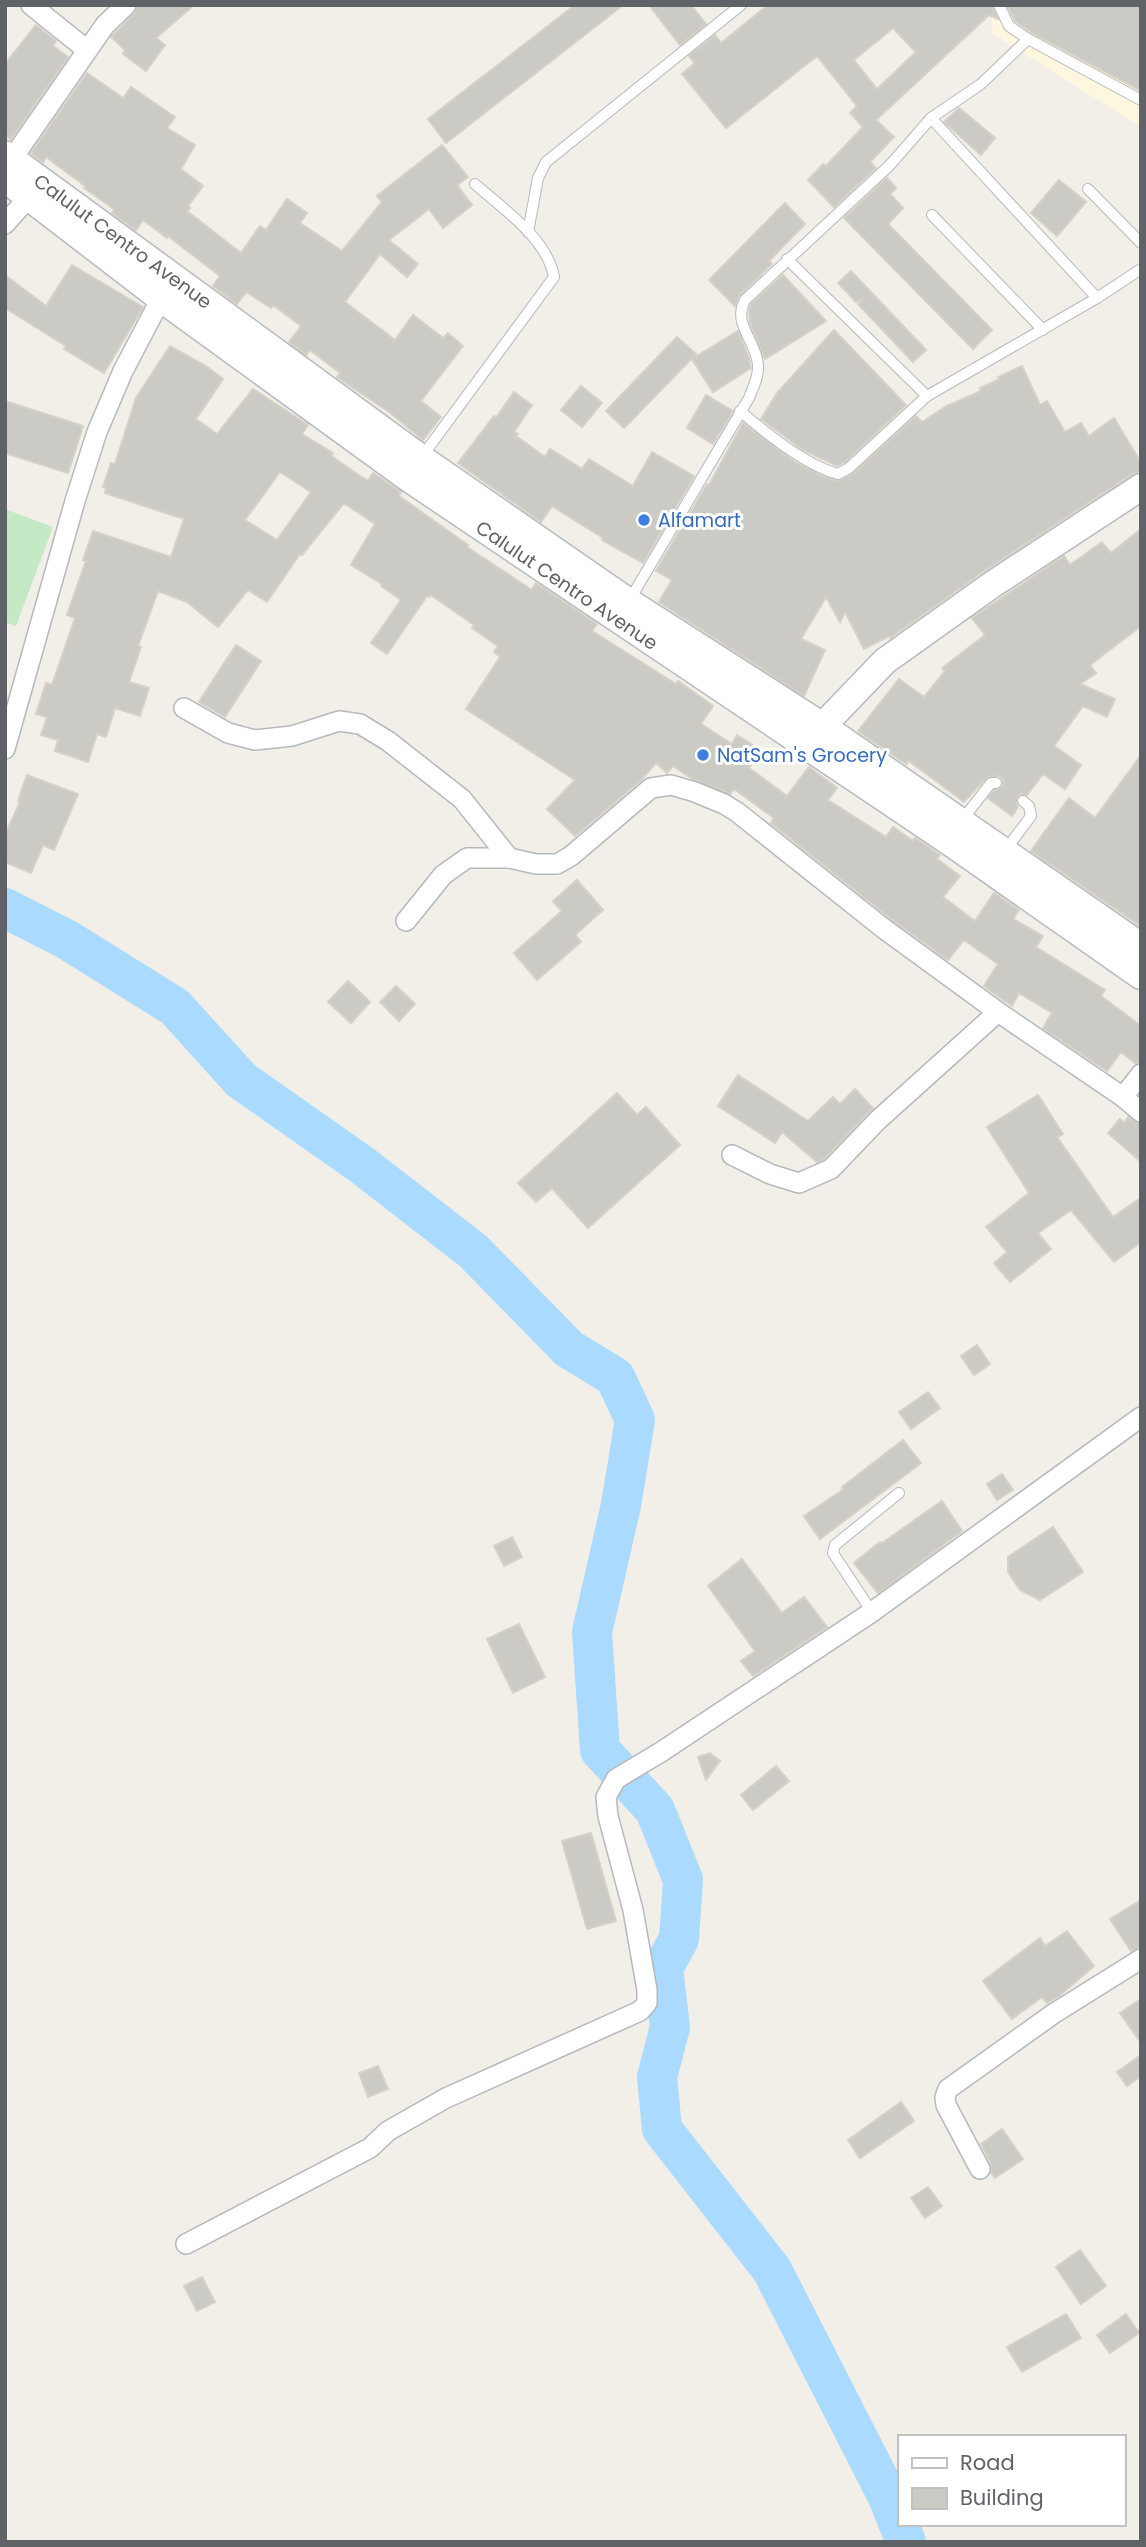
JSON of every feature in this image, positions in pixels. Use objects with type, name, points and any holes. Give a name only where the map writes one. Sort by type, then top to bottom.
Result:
[{"type":"main road","name":"Calulut Centro Avenue","points":[[7,164],[35,190],[245,345],[804,746],[954,831]]},
{"type":"main road","name":"Calulut Centro Avenue","points":[[414,468],[821,725],[954,831],[1136,953]]},
{"type":"main road","points":[[804,746],[821,725],[885,661],[993,584],[1141,487]]},
{"type":"street","points":[[31,5],[87,50]]},
{"type":"street","points":[[7,164],[87,50],[126,5]]},
{"type":"street","points":[[5,224],[35,190]]},
{"type":"street","points":[[5,749],[97,432],[123,372],[167,287]]},
{"type":"street","points":[[184,708],[228,733],[255,740],[292,736],[339,721],[360,724],[388,741],[463,799],[509,858]]},
{"type":"street","points":[[407,921],[443,875],[467,858],[509,858],[536,864],[557,864],[571,856],[652,788],[671,785],[695,792],[737,812],[883,928],[1141,1112]]},
{"type":"street","points":[[732,1155],[770,1174],[799,1183],[831,1169],[877,1120],[998,1012]]},
{"type":"street","points":[[1123,1097],[1141,1074]]},
{"type":"street","points":[[186,2244],[370,2148],[388,2131],[446,2098],[640,2011],[647,2003],[648,1990],[606,1797],[616,1779],[872,1612],[1141,1418]]},
{"type":"street","points":[[980,2169],[946,2105],[948,2089],[1053,2014],[1141,1959]]},
{"type":"lane","points":[[528,232],[538,178],[547,162],[741,5]]},
{"type":"lane","points":[[999,5],[1009,26],[1028,39],[1141,100]]},
{"type":"lane","points":[[629,602],[757,379],[758,363],[740,319],[740,309],[745,300],[787,258],[890,165],[931,118],[981,84],[1028,39]]},
{"type":"lane","points":[[931,118],[1097,298]]},
{"type":"lane","points":[[414,468],[554,277],[552,263],[528,232],[475,184]]},
{"type":"lane","points":[[1088,189],[1141,243]]},
{"type":"lane","points":[[932,215],[1043,330]]},
{"type":"lane","points":[[787,258],[928,396]]},
{"type":"lane","points":[[740,411],[822,470],[838,474],[849,468],[928,396],[1141,270]]},
{"type":"lane","points":[[954,831],[991,783],[996,783]]},
{"type":"lane","points":[[997,862],[1031,816],[1029,806],[1023,801]]},
{"type":"lane","points":[[872,1612],[833,1553],[835,1545],[899,1493]]},
{"type":"shaded area","points":[[991,5],[1141,5],[1141,127],[993,34]]},
{"type":"green space","points":[[5,509],[53,527],[16,626],[5,622]]},
{"type":"building","points":[[138,5],[194,5],[156,38],[165,45],[146,71],[123,54],[125,50],[111,37],[134,14]]},
{"type":"building","points":[[575,5],[623,5],[446,143],[428,119]]},
{"type":"building","points":[[649,5],[691,5],[706,24],[680,45]]},
{"type":"building","points":[[768,5],[992,5],[998,19],[989,15],[876,120],[894,137],[870,162],[876,168],[834,207],[808,180],[823,164],[826,166],[863,127],[850,113],[857,106],[817,56],[726,128],[682,74],[695,63],[689,56],[715,35],[721,43]],"holes":[[[893,28],[916,52],[877,89],[854,60]]]},
{"type":"building","points":[[1007,5],[1141,5],[1141,91],[1032,33],[1015,21]]},
{"type":"building","points":[[36,25],[56,41],[53,46],[68,57],[11,139],[5,135],[5,64]]},
{"type":"building","points":[[87,73],[123,98],[131,87],[175,117],[167,128],[195,145],[181,169],[203,186],[187,211],[241,253],[260,226],[266,230],[287,199],[307,213],[300,223],[342,251],[382,202],[377,196],[442,145],[468,177],[457,185],[472,205],[443,228],[429,209],[389,240],[418,264],[407,277],[380,254],[345,302],[395,340],[413,315],[443,338],[448,333],[463,346],[421,401],[441,417],[423,440],[389,412],[337,377],[340,373],[310,350],[306,355],[289,342],[301,326],[273,305],[271,308],[246,292],[237,304],[213,286],[220,276],[168,236],[167,238],[143,220],[136,230],[112,213],[114,209],[46,157],[43,162],[31,153]]},
{"type":"building","points":[[959,108],[995,138],[981,155],[944,122]]},
{"type":"building","points":[[887,178],[896,188],[890,194],[903,208],[888,224],[992,330],[973,349],[844,218]]},
{"type":"building","points":[[1059,180],[1086,202],[1057,236],[1031,213]]},
{"type":"building","points":[[785,203],[805,224],[769,261],[772,264],[740,295],[735,306],[709,280]]},
{"type":"building","points":[[72,265],[143,307],[104,373],[5,308],[5,275],[46,306]]},
{"type":"building","points":[[851,271],[926,350],[913,362],[858,304],[864,298],[856,302],[838,283]]},
{"type":"building","points":[[783,275],[826,321],[765,359],[750,323],[749,310],[751,304]]},
{"type":"building","points":[[834,330],[906,405],[845,462],[837,466],[803,450],[761,419],[777,393]]},
{"type":"building","points":[[738,331],[751,368],[713,392],[692,359]]},
{"type":"building","points":[[677,337],[696,354],[624,428],[606,411]]},
{"type":"building","points":[[170,346],[223,379],[196,419],[217,434],[253,389],[308,425],[302,434],[333,453],[331,456],[368,481],[373,473],[401,492],[399,496],[468,545],[467,547],[532,590],[536,583],[597,624],[592,631],[676,684],[678,681],[713,706],[701,724],[732,744],[737,735],[760,750],[749,768],[787,796],[809,767],[837,788],[828,800],[886,837],[893,827],[940,855],[937,859],[960,876],[943,897],[975,921],[994,893],[1019,910],[1013,919],[1043,936],[1036,947],[1105,990],[1101,996],[1141,1026],[1141,1062],[1135,1063],[1121,1052],[1107,1071],[1043,1028],[1052,1013],[1019,993],[1012,1006],[984,986],[998,964],[964,940],[948,960],[890,918],[771,823],[774,818],[734,789],[730,794],[691,778],[673,766],[667,773],[656,763],[640,781],[575,836],[547,809],[575,780],[466,709],[500,657],[494,652],[498,646],[472,628],[474,625],[431,595],[427,596],[387,654],[371,643],[401,600],[381,586],[382,584],[351,565],[375,524],[344,503],[302,555],[300,554],[267,602],[248,590],[218,627],[187,602],[158,591],[138,646],[141,647],[129,682],[149,688],[140,716],[115,708],[106,737],[97,734],[88,762],[55,751],[58,740],[41,735],[47,717],[36,714],[46,683],[52,685],[75,618],[67,615],[86,561],[83,560],[93,531],[171,557],[184,519],[105,493],[106,488],[103,487],[111,463],[115,464],[136,398]],"holes":[[[280,472],[311,492],[277,540],[245,520]]]},
{"type":"building","points":[[1022,366],[1040,405],[1047,401],[1065,432],[1081,423],[1089,436],[1114,418],[1141,463],[1141,471],[1132,474],[984,571],[890,638],[889,636],[864,649],[845,612],[840,622],[826,597],[801,639],[825,650],[804,696],[659,602],[672,580],[656,571],[707,484],[709,485],[743,423],[795,462],[822,476],[839,481],[854,473],[916,416],[922,422],[947,406],[981,391],[980,388],[1000,379],[998,377]]},
{"type":"building","points":[[581,386],[602,403],[582,427],[561,410]]},
{"type":"building","points":[[514,392],[532,405],[514,432],[545,457],[550,449],[582,469],[589,459],[633,486],[652,452],[694,476],[643,563],[602,540],[603,538],[552,506],[541,522],[458,463]]},
{"type":"building","points":[[706,395],[733,411],[713,444],[687,428]]},
{"type":"building","points":[[5,401],[83,426],[68,473],[5,453]]},
{"type":"building","points":[[1141,529],[1141,626],[1090,665],[1096,673],[1080,684],[1115,699],[1107,717],[1083,706],[1054,746],[1081,765],[1065,789],[1043,774],[1027,795],[1021,794],[1017,797],[1018,807],[1012,816],[988,798],[1003,786],[1003,780],[999,776],[987,777],[964,802],[909,761],[906,764],[858,731],[899,679],[924,697],[945,671],[942,668],[985,635],[972,618],[1064,556],[1070,565],[1102,542],[1111,553]]},
{"type":"building","points":[[236,645],[261,661],[225,717],[199,702]]},
{"type":"building","points":[[1141,755],[1141,926],[1031,851],[1069,798],[1095,818]]},
{"type":"building","points":[[27,775],[78,794],[54,850],[43,845],[31,873],[5,862],[5,835],[20,802],[18,801]]},
{"type":"building","points":[[577,880],[603,910],[575,935],[581,942],[537,980],[514,953],[562,911],[553,901]]},
{"type":"building","points":[[348,981],[370,1002],[351,1023],[328,1002]]},
{"type":"building","points":[[396,986],[415,1004],[399,1021],[380,1002]]},
{"type":"building","points":[[738,1075],[808,1121],[833,1097],[840,1104],[855,1089],[873,1108],[824,1159],[817,1162],[782,1132],[775,1143],[718,1106]]},
{"type":"building","points":[[617,1093],[637,1115],[646,1107],[680,1145],[588,1228],[552,1188],[536,1202],[518,1183]]},
{"type":"building","points":[[1038,1095],[1063,1134],[1057,1137],[1113,1217],[1141,1198],[1141,1242],[1114,1262],[1071,1210],[1038,1233],[1051,1249],[1010,1282],[994,1263],[1007,1252],[986,1227],[1029,1193],[987,1127]]},
{"type":"building","points":[[1128,1117],[1141,1124],[1141,1162],[1108,1133],[1120,1119],[1124,1123]]},
{"type":"building","points":[[977,1345],[990,1364],[974,1375],[961,1356]]},
{"type":"building","points":[[928,1392],[940,1408],[911,1429],[899,1412]]},
{"type":"building","points":[[903,1440],[921,1463],[820,1539],[804,1516],[844,1489],[842,1487]]},
{"type":"building","points":[[1002,1474],[1013,1490],[997,1500],[987,1484]]},
{"type":"building","points":[[942,1501],[962,1531],[878,1593],[854,1563],[880,1542]]},
{"type":"building","points":[[1053,1527],[1083,1572],[1040,1600],[1020,1590],[1008,1572],[1008,1557]]},
{"type":"building","points":[[512,1537],[522,1557],[504,1566],[494,1546]]},
{"type":"building","points":[[742,1559],[782,1613],[804,1597],[827,1627],[753,1676],[741,1661],[755,1651],[708,1586]]},
{"type":"building","points":[[519,1624],[545,1677],[513,1693],[487,1639]]},
{"type":"building","points":[[710,1753],[720,1761],[706,1780],[698,1757]]},
{"type":"building","points":[[776,1766],[789,1781],[753,1810],[741,1795]]},
{"type":"building","points":[[591,1833],[616,1921],[587,1929],[562,1841]]},
{"type":"building","points":[[1141,1900],[1141,1947],[1131,1951],[1110,1919]]},
{"type":"building","points":[[1067,1931],[1094,1966],[1059,1996],[1047,2003],[1042,1997],[1012,2019],[983,1981],[1040,1938],[1045,1946]]},
{"type":"building","points":[[1141,1999],[1141,2043],[1120,2013]]},
{"type":"building","points":[[1141,2055],[1141,2076],[1127,2086],[1117,2072]]},
{"type":"building","points":[[378,2066],[388,2089],[368,2097],[359,2073]]},
{"type":"building","points":[[901,2102],[914,2121],[860,2158],[848,2140]]},
{"type":"building","points":[[1002,2129],[1023,2159],[995,2178],[981,2144]]},
{"type":"building","points":[[928,2187],[942,2206],[925,2218],[911,2198]]},
{"type":"building","points":[[1080,2250],[1106,2286],[1081,2304],[1056,2267]]},
{"type":"building","points":[[202,2277],[215,2302],[197,2311],[184,2286]]},
{"type":"building","points":[[1066,2314],[1081,2338],[1022,2372],[1007,2347]]},
{"type":"building","points":[[1126,2314],[1139,2333],[1110,2353],[1097,2335]]},
{"type":"waterway","points":[[5,908],[66,939],[175,1007],[241,1080],[362,1165],[473,1251],[569,1349],[615,1377],[635,1420],[621,1505],[592,1632],[600,1750],[655,1810],[683,1880],[679,1939],[663,1968],[670,2027],[657,2077],[662,2129],[772,2270],[888,2497],[898,2522]]},
{"type":"waterway","points":[[900,2526],[906,2542]]},
{"type":"place","name":"Alfamart","points":[[644,520]]},
{"type":"place","name":"NatSam's Grocery","points":[[703,755]]}]
